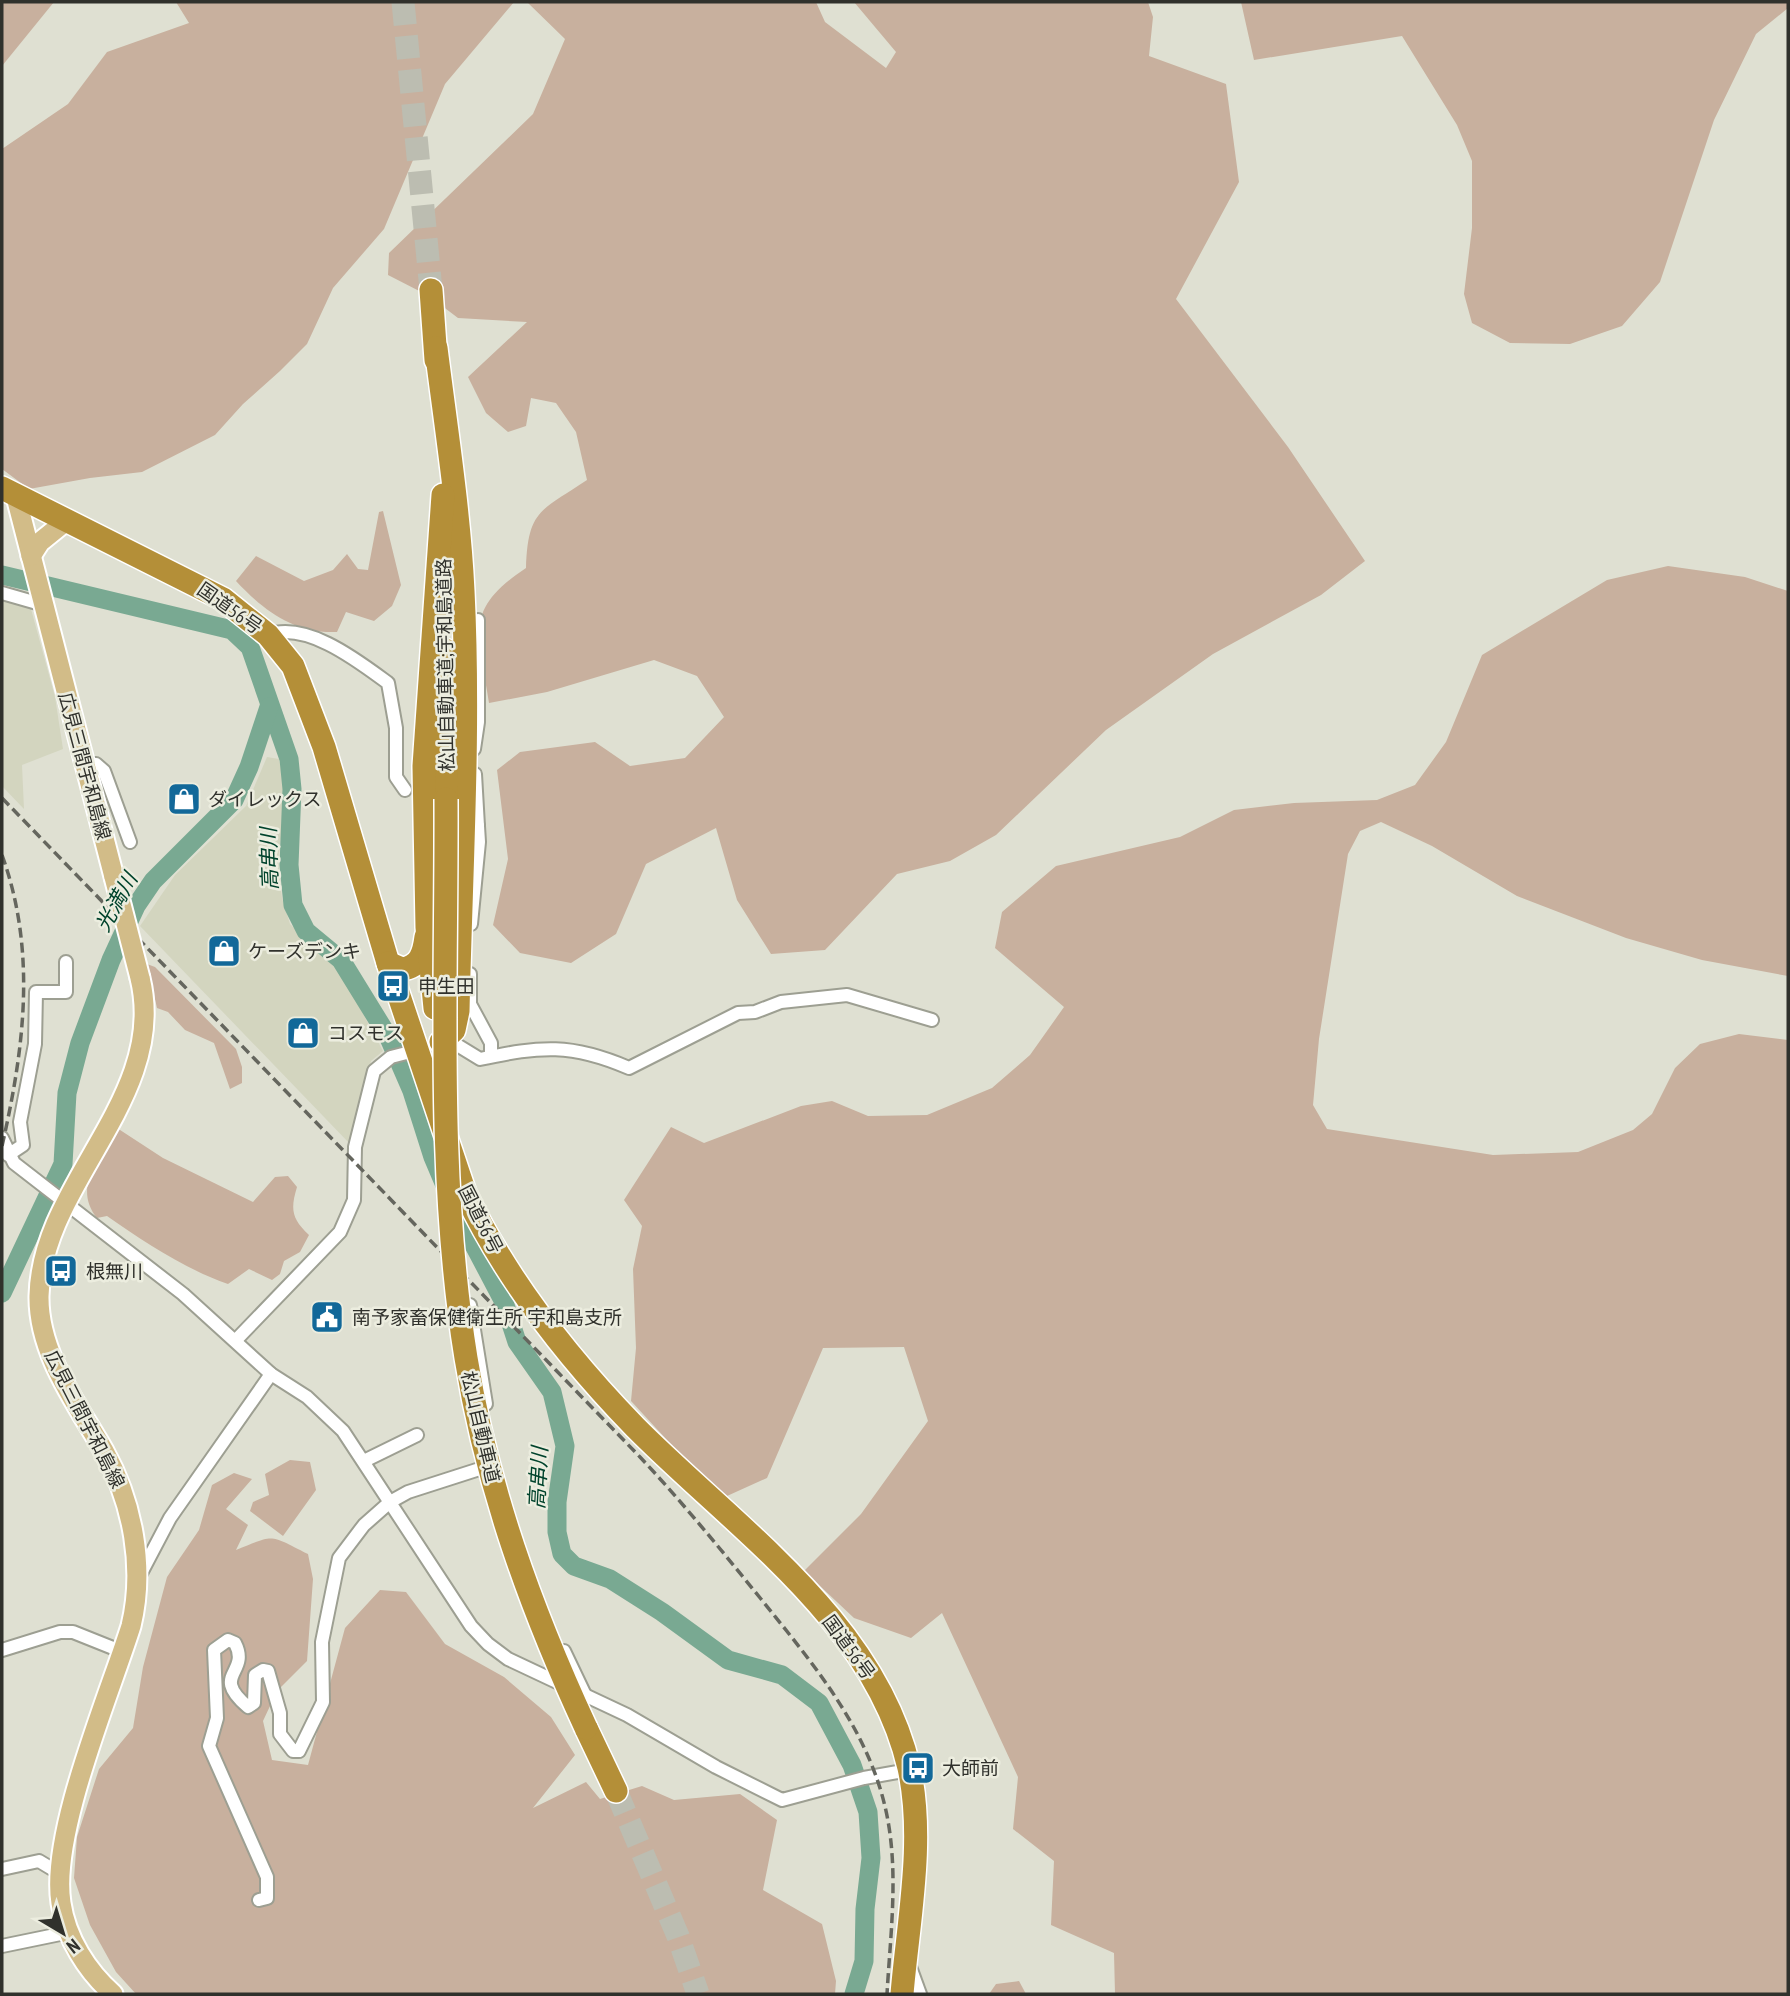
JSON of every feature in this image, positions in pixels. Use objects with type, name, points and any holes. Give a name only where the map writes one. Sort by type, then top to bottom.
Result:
[{"type":"highway","name":"松山自動車道;宇和島道路","points":[[431,290],[443,495],[446,799],[443,1037]]},
{"type":"highway","points":[[412,1051],[454,1030],[458,1011],[464,641],[453,475],[436,348]]},
{"type":"highway","name":"国道56号","points":[[9,493],[204,589],[240,611],[268,635],[293,666],[305,691],[412,1051],[465,1193],[503,1262],[544,1320],[611,1401],[803,1588],[836,1626],[878,1687],[901,1741],[909,1770],[914,1836],[902,1994]]},
{"type":"highway","points":[[388,963],[402,969],[419,962],[425,951],[427,927],[424,766],[443,495]]},
{"type":"highway","points":[[427,927],[443,1037]]},
{"type":"highway","name":"松山自動車道","points":[[443,1037],[454,1248],[460,1320],[472,1390],[506,1531],[554,1659],[615,1791]]},
{"type":"main road","points":[[9,493],[33,563]]},
{"type":"main road","points":[[33,563],[40,542],[66,521]]},
{"type":"main road","name":"広見三間宇和島線","points":[[33,563],[140,978],[145,1023],[136,1066],[62,1200],[44,1259],[39,1310],[53,1360],[120,1483],[132,1530],[137,1581],[136,1603],[72,1811],[61,1850],[59,1873],[61,1905],[70,1932],[83,1959],[113,1994]]},
{"type":"street","points":[[2,593],[43,603]]},
{"type":"street","points":[[478,620],[478,722],[474,750],[475,825],[479,842],[469,956],[470,1004],[491,1043],[491,1056]]},
{"type":"street","points":[[268,635],[280,631],[331,645],[354,657],[388,683],[396,728],[396,777],[405,790]]},
{"type":"street","points":[[85,764],[96,764],[104,771],[130,842]]},
{"type":"street","points":[[8,1155],[23,1145],[20,1122],[35,1044],[36,992],[66,992],[66,962]]},
{"type":"street","points":[[443,1037],[481,1059],[554,1046],[597,1054],[629,1068],[636,1067],[738,1013],[755,1012],[781,1002],[847,995],[932,1020]]},
{"type":"street","points":[[236,1340],[340,1232],[354,1200],[354,1161],[363,1107],[374,1071],[391,1057],[412,1051]]},
{"type":"street","points":[[2,1138],[8,1155],[45,1187],[183,1294],[271,1374],[320,1408],[343,1431],[471,1626],[488,1644],[508,1659],[585,1695],[782,1800],[864,1777],[909,1770]]},
{"type":"street","points":[[470,1305],[486,1409],[499,1462],[540,1591],[585,1695]]},
{"type":"street","points":[[137,1581],[170,1518],[271,1374]]},
{"type":"street","points":[[364,1461],[417,1435]]},
{"type":"street","points":[[259,1900],[267,1898],[267,1877],[209,1746],[217,1718],[214,1650],[228,1640],[235,1643],[240,1658],[230,1687],[232,1693],[248,1707],[254,1703],[255,1675],[263,1670],[268,1671],[280,1713],[280,1734],[293,1751],[299,1751],[323,1702],[323,1642],[339,1558],[364,1525],[390,1502],[408,1492],[499,1462]]},
{"type":"street","points":[[2,1650],[60,1632],[73,1632],[123,1652]]},
{"type":"street","points":[[2,1869],[39,1861],[59,1873]]},
{"type":"street","points":[[2,1946],[70,1932]]},
{"type":"street","points":[[905,1958],[913,1969],[920,1994]]},
{"type":"shaded area","points":[[2,2],[54,2],[2,66]]},
{"type":"shaded area","points":[[176,2],[514,2],[445,84],[384,229],[333,288],[307,344],[243,404],[215,435],[142,472],[29,489],[2,469],[2,149],[68,104],[107,52],[189,23]]},
{"type":"shaded area","points":[[527,2],[816,2],[825,22],[886,68],[896,52],[854,2],[1148,2],[1153,17],[1149,56],[1226,84],[1239,182],[1176,299],[1288,447],[1365,561],[1321,595],[1213,654],[1106,730],[996,835],[950,861],[897,874],[825,950],[771,954],[737,900],[716,828],[646,864],[616,934],[571,963],[520,953],[493,925],[508,859],[497,770],[520,752],[595,742],[630,766],[685,758],[724,717],[697,676],[654,660],[547,692],[489,703],[479,642],[479,626],[483,612],[505,583],[526,568],[530,534],[540,513],[587,480],[576,432],[556,403],[531,398],[526,426],[508,432],[486,413],[468,377],[527,322],[458,318],[429,296],[388,275],[389,253],[533,114],[565,39]]},
{"type":"shaded area","points":[[1241,2],[1788,2],[1788,8],[1756,34],[1714,120],[1660,282],[1622,326],[1570,344],[1510,343],[1472,323],[1464,294],[1472,228],[1472,161],[1457,125],[1402,36],[1254,60]]},
{"type":"shaded area","points":[[383,511],[401,585],[392,606],[374,621],[346,612],[337,632],[307,629],[269,611],[236,581],[256,556],[304,581],[333,570],[347,554],[358,569],[368,570],[379,512]]},
{"type":"shaded area","points":[[1668,566],[1745,577],[1788,591],[1788,976],[1702,960],[1626,938],[1517,896],[1432,846],[1381,822],[1360,831],[1348,854],[1319,1039],[1313,1105],[1327,1129],[1493,1155],[1578,1152],[1633,1130],[1652,1114],[1675,1068],[1700,1044],[1739,1034],[1788,1040],[1788,1994],[1115,1994],[1114,1953],[1051,1925],[1054,1861],[1013,1829],[1018,1777],[942,1613],[911,1638],[854,1618],[804,1571],[861,1514],[928,1421],[904,1347],[823,1348],[767,1478],[727,1496],[690,1465],[631,1401],[636,1348],[633,1269],[642,1226],[624,1200],[671,1127],[704,1143],[801,1106],[832,1101],[868,1116],[927,1115],[992,1088],[1030,1055],[1064,1007],[995,948],[1002,912],[1056,866],[1180,837],[1234,810],[1294,803],[1377,800],[1415,785],[1446,742],[1482,655],[1607,580]]},
{"type":"shaded area","points":[[2,599],[31,609],[55,697],[63,749],[22,765],[24,809],[2,786]]},
{"type":"shaded area","points":[[267,757],[279,759],[284,784],[284,817],[278,860],[282,898],[290,924],[342,974],[383,1051],[371,1061],[350,1144],[140,926],[175,875],[246,806]]},
{"type":"shaded area","points":[[147,964],[155,967],[236,1049],[242,1067],[242,1083],[230,1089],[214,1043],[185,1030],[168,1012],[157,1008]]},
{"type":"shaded area","points":[[117,1128],[163,1158],[253,1202],[275,1177],[288,1176],[297,1187],[294,1214],[309,1235],[300,1252],[284,1261],[280,1274],[272,1280],[249,1269],[228,1284],[181,1263],[107,1216],[97,1218],[87,1195],[88,1184],[91,1172]]},
{"type":"shaded area","points":[[290,1460],[310,1462],[316,1490],[283,1536],[250,1511],[253,1502],[269,1495],[265,1474]]},
{"type":"shaded area","points":[[234,1473],[252,1479],[226,1509],[248,1525],[236,1550],[266,1539],[278,1540],[308,1554],[313,1579],[307,1661],[277,1691],[263,1721],[272,1760],[308,1765],[345,1628],[380,1590],[406,1592],[445,1644],[504,1677],[551,1717],[575,1755],[533,1808],[586,1782],[600,1799],[642,1786],[674,1800],[740,1794],[777,1820],[763,1890],[822,1924],[836,1981],[835,1994],[136,1994],[116,1972],[90,1925],[74,1878],[77,1837],[99,1769],[133,1728],[143,1667],[167,1577],[199,1530],[212,1485]]},
{"type":"shaded area","points":[[1019,1981],[1026,1994],[989,1994],[996,1984]]},
{"type":"waterway","name":"高串川","points":[[2,575],[232,630],[250,647],[289,759],[292,789],[289,865],[293,905],[306,931],[341,960],[389,1038],[412,1091],[433,1157],[455,1209],[504,1302],[517,1342],[552,1392],[565,1446],[557,1502],[557,1532],[562,1554],[574,1566],[610,1579],[662,1612],[728,1660],[782,1675],[819,1703],[852,1765],[868,1812],[871,1858],[865,1909],[864,1961],[854,1994]]},
{"type":"waterway","name":"光満川","points":[[2,1293],[63,1164],[67,1093],[80,1043],[111,960],[136,906],[153,881],[234,800],[249,767],[269,707]]},
{"type":"tunnel","points":[[403,2],[431,290]]},
{"type":"tunnel","points":[[616,1791],[678,1936],[698,1994]]},
{"type":"railway","points":[[2,798],[640,1457],[702,1527],[804,1652],[859,1737],[883,1800],[890,1834],[893,1874],[887,1994]]},
{"type":"railway","points":[[2,855],[13,891],[23,964],[21,1037],[2,1146]]},
{"type":"place","name":"ダイレックス","points":[[184,799]]},
{"type":"place","name":"ケーズデンキ","points":[[224,951]]},
{"type":"place","name":"申生田","points":[[393,986]]},
{"type":"place","name":"コスモス","points":[[303,1033]]},
{"type":"place","name":"根無川","points":[[61,1271]]},
{"type":"place","name":"南予家畜保健衛生所 宇和島支所","points":[[327,1317]]},
{"type":"place","name":"大師前","points":[[918,1768]]}]
